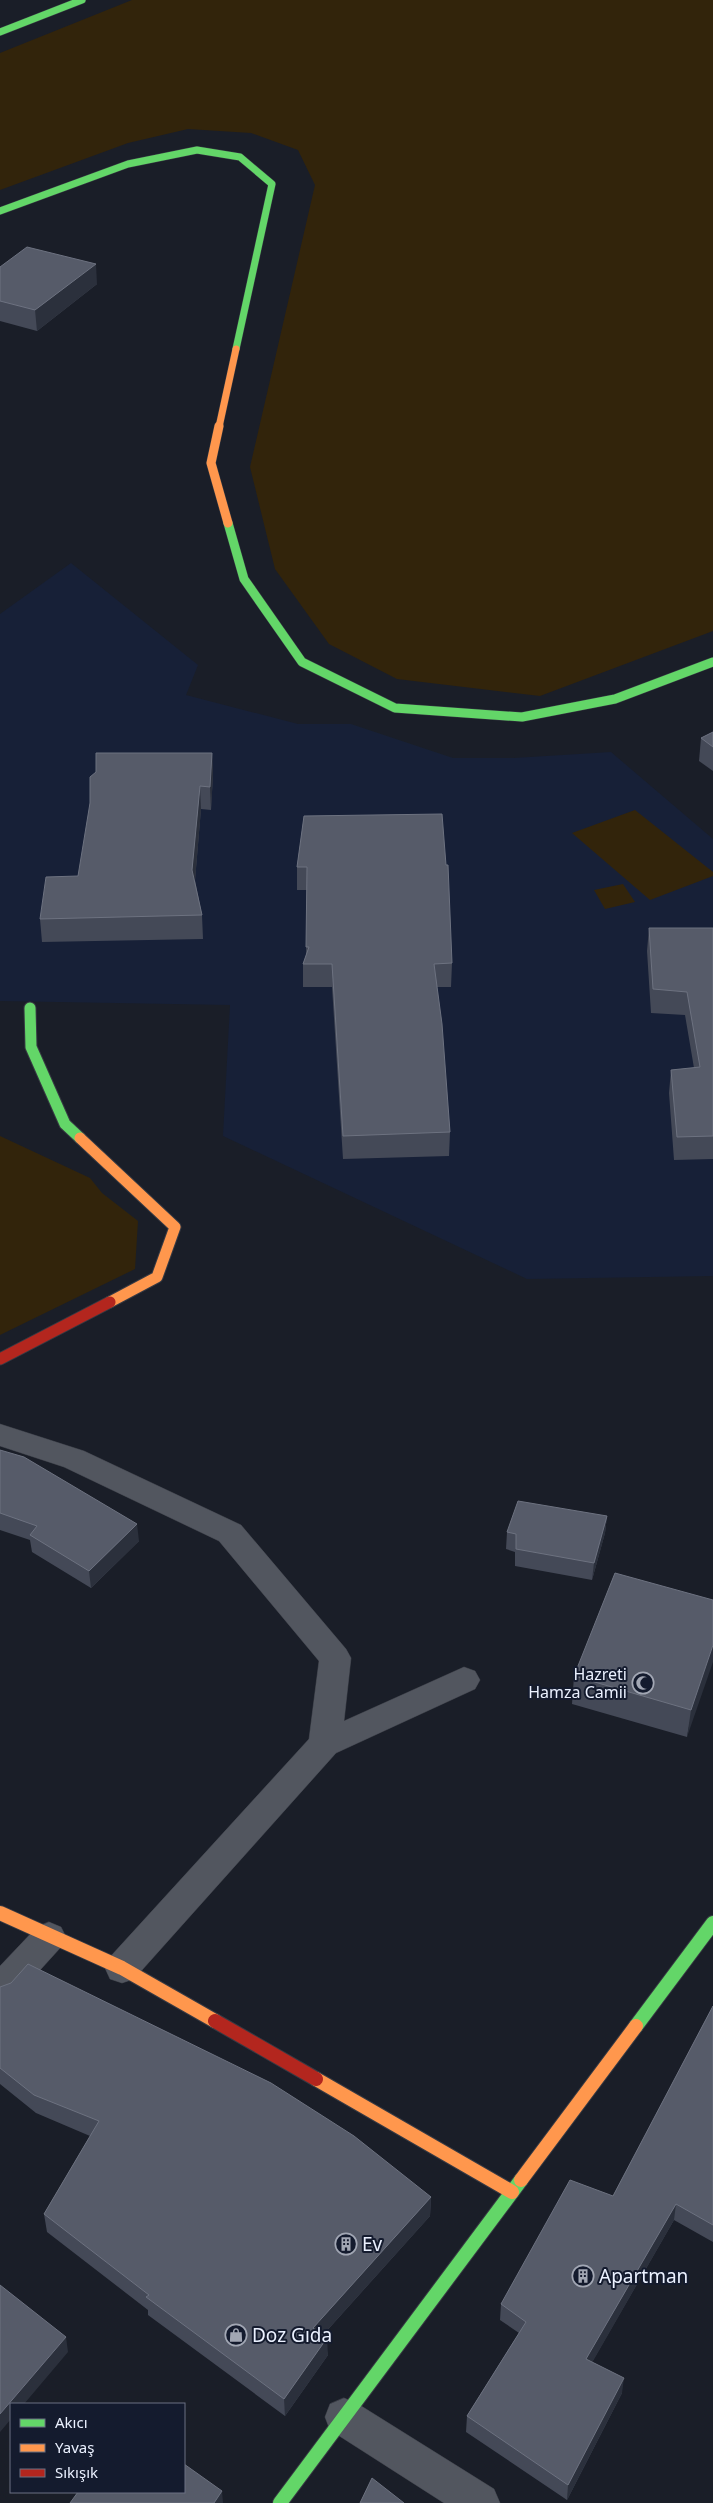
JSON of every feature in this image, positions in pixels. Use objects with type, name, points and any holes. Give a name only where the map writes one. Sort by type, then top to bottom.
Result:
[{"type":"street","points":[[0,32],[82,0]]},
{"type":"street","points":[[0,211],[128,164],[197,150],[240,157],[272,184],[211,463],[244,578],[302,662],[395,708],[522,717],[615,699],[713,662]]},
{"type":"street","points":[[0,1359],[157,1277],[175,1227],[65,1124],[31,1048],[30,1008]]},
{"type":"street","points":[[0,1435],[74,1459],[230,1532],[335,1658],[325,1744]]},
{"type":"street","points":[[122,1968],[325,1744],[464,1680]]},
{"type":"street","points":[[0,1913],[49,1938],[122,1968],[512,2192]]},
{"type":"street","points":[[280,2503],[713,1923]]},
{"type":"street","points":[[0,1990],[49,1938]]},
{"type":"street","points":[[344,2417],[480,2503]]},
{"type":"shaded area","points":[[132,0],[713,0],[713,631],[540,696],[397,679],[329,644],[275,569],[250,467],[315,185],[298,150],[251,133],[188,129],[128,143],[0,190],[0,53]]},
{"type":"shaded area","points":[[71,563],[198,665],[186,695],[298,724],[351,724],[453,758],[514,758],[611,752],[713,839],[713,1276],[527,1279],[223,1136],[230,1005],[0,1001],[0,614]]},
{"type":"shaded area","points":[[635,810],[713,872],[713,876],[650,900],[572,833]]},
{"type":"shaded area","points":[[623,884],[635,902],[605,909],[594,890]]},
{"type":"shaded area","points":[[0,1136],[90,1178],[102,1193],[138,1221],[135,1269],[0,1335]]},
{"type":"building","points":[[27,247],[96,264],[35,310],[0,301],[0,267]]},
{"type":"building","points":[[713,732],[713,747],[701,738]]},
{"type":"building","points":[[96,753],[212,753],[210,787],[200,786],[192,870],[202,915],[40,919],[46,877],[78,876],[90,803],[90,777],[96,772]]},
{"type":"building","points":[[442,814],[446,865],[448,865],[452,963],[434,964],[442,1024],[450,1132],[343,1136],[332,964],[303,964],[309,947],[306,947],[307,867],[297,867],[304,816]]},
{"type":"building","points":[[649,928],[713,928],[713,1136],[677,1137],[671,1070],[700,1067],[687,992],[653,989]]},
{"type":"building","points":[[0,1450],[24,1457],[137,1524],[89,1571],[30,1535],[37,1526],[0,1513]]},
{"type":"building","points":[[518,1501],[607,1516],[594,1563],[516,1549],[516,1534],[507,1532]]},
{"type":"building","name":"Hazreti Hamza Camii","points":[[615,1573],[713,1600],[713,1645],[691,1710],[574,1676]]},
{"type":"building","points":[[28,1964],[271,2083],[354,2136],[431,2197],[313,2328],[327,2338],[284,2399],[146,2297],[149,2295],[44,2214],[99,2121],[34,2095],[0,2068],[0,1987],[11,1983]]},
{"type":"building","points":[[713,2006],[713,2225],[676,2204],[586,2359],[624,2378],[568,2485],[467,2416],[526,2322],[501,2304],[570,2180],[613,2196]]},
{"type":"building","points":[[0,2285],[66,2337],[0,2414]]},
{"type":"building","points":[[185,2465],[222,2491],[214,2503],[70,2503],[77,2493],[185,2493]]},
{"type":"building","points":[[372,2478],[404,2503],[360,2503]]},
{"type":"traffic: fast","points":[[0,32],[82,0]]},
{"type":"traffic: fast","points":[[0,211],[128,164],[197,150],[240,157],[272,184],[236,349]]},
{"type":"traffic: fast","points":[[228,523],[244,579],[302,662],[395,708],[522,717],[615,699],[713,662]]},
{"type":"traffic: fast","points":[[30,1008],[31,1047],[65,1124],[80,1138]]},
{"type":"traffic: fast","points":[[636,2026],[713,1923]]},
{"type":"traffic: fast","points":[[280,2503],[521,2180]]},
{"type":"traffic: slow","points":[[228,523],[211,463],[236,349]]},
{"type":"traffic: slow","points":[[80,1138],[175,1227],[157,1277],[110,1302]]},
{"type":"traffic: slow","points":[[0,1913],[122,1968],[215,2021]]},
{"type":"traffic: slow","points":[[521,2180],[636,2026]]},
{"type":"traffic: slow","points":[[316,2079],[512,2192]]},
{"type":"traffic: jam","points":[[0,1359],[110,1302]]},
{"type":"traffic: jam","points":[[215,2021],[316,2079]]},
{"type":"place","name":"Hazreti Hamza Camii","points":[[643,1683]]},
{"type":"place","name":"Ev","points":[[346,2244]]},
{"type":"place","name":"Apartman","points":[[583,2276]]},
{"type":"place","name":"Doz Gıda","points":[[236,2335]]}]
